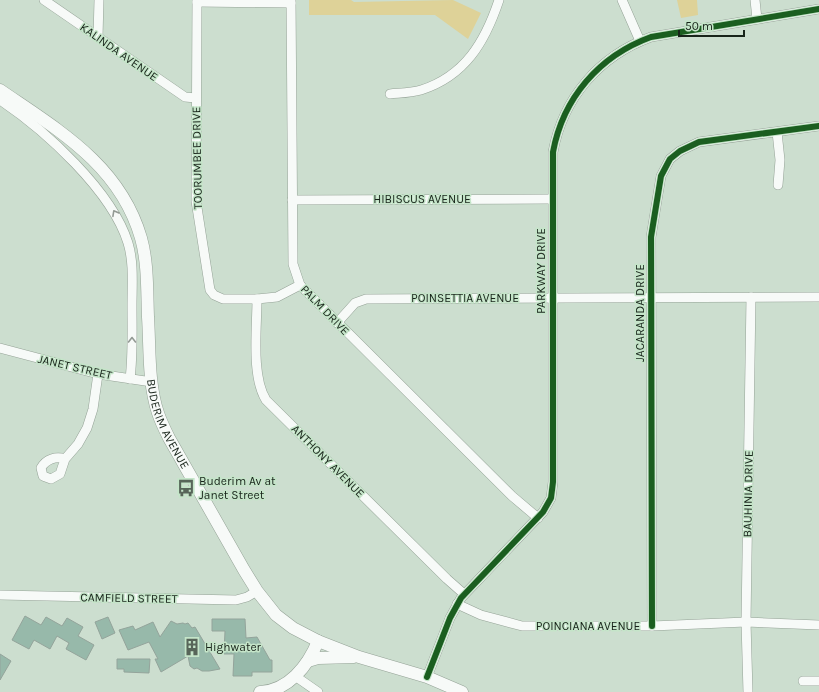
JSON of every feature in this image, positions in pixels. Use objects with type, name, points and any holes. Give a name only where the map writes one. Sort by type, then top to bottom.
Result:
[{"type":"main road","name":"BUDERIM AVENUE","points":[[0,90],[90,156],[116,184],[126,200],[141,239],[146,263],[152,382],[158,412],[169,438],[256,591],[276,615],[286,623],[318,640],[359,657],[427,677],[462,692]]},
{"type":"main road","points":[[267,692],[295,676],[308,661],[318,640]]},
{"type":"main road","points":[[308,661],[318,658],[359,657]]},
{"type":"street","name":"KALINDA AVENUE","points":[[44,0],[185,97],[196,98]]},
{"type":"street","points":[[98,37],[99,0]]},
{"type":"street","points":[[390,94],[420,90],[443,79],[462,66],[483,40],[499,0]]},
{"type":"street","points":[[622,0],[640,41]]},
{"type":"street","points":[[755,0],[757,19]]},
{"type":"street","points":[[197,1],[291,1]]},
{"type":"street","name":"TOORUMBEE DRIVE","points":[[197,1],[196,201],[210,290],[214,296],[218,298],[257,299],[277,297],[300,285]]},
{"type":"street","name":"PALM DRIVE","points":[[291,1],[293,264],[300,285],[512,496],[538,518]]},
{"type":"street","name":"PARKWAY DRIVE","points":[[427,677],[457,604],[464,594],[538,518],[548,505],[553,482],[553,152],[560,123],[579,89],[593,73],[615,54],[640,41],[664,34],[819,9]]},
{"type":"street","name":"BUDERIM AVENUE","points":[[0,100],[66,154],[85,174],[112,209],[123,231],[128,244],[132,266],[130,379]]},
{"type":"street","name":"JACARANDA DRIVE","points":[[652,626],[651,237],[653,217],[661,176],[670,159],[688,146],[699,142],[819,126]]},
{"type":"street","points":[[777,132],[780,160],[778,185]]},
{"type":"street","name":"HIBISCUS AVENUE","points":[[292,200],[552,198]]},
{"type":"street","name":"BAUHINIA DRIVE","points":[[748,692],[746,622],[751,297]]},
{"type":"street","name":"POINSETTIA AVENUE","points":[[336,322],[355,303],[363,299],[819,297]]},
{"type":"street","name":"ANTHONY AVENUE","points":[[257,299],[257,376],[260,390],[266,400],[464,594]]},
{"type":"street","name":"JANET STREET","points":[[0,348],[98,374],[152,382]]},
{"type":"street","points":[[65,459],[78,444],[87,428],[93,409],[98,374]]},
{"type":"street","name":"CAMFIELD STREET","points":[[0,595],[236,600],[247,597],[256,591]]},
{"type":"street","name":"POINCIANA AVENUE","points":[[457,604],[485,617],[522,626],[652,626],[746,622],[813,623],[819,625]]},
{"type":"street","points":[[295,676],[318,692]]},
{"type":"street","points":[[803,681],[819,681]]},
{"type":"shaded area","points":[[309,0],[351,0],[354,2],[453,0],[481,13],[468,39],[435,15],[309,15]]},
{"type":"shaded area","points":[[677,0],[697,0],[698,15],[681,18]]},
{"type":"building","points":[[25,616],[41,625],[46,617],[62,626],[67,618],[83,627],[78,636],[94,645],[86,660],[66,649],[69,643],[57,636],[50,649],[34,640],[29,649],[12,640]]},
{"type":"building","points":[[108,617],[115,633],[102,639],[95,622]]},
{"type":"building","points":[[212,619],[245,619],[246,638],[257,637],[270,660],[272,660],[272,672],[252,672],[252,676],[233,676],[234,654],[224,654],[225,631],[212,631]]},
{"type":"building","points":[[171,621],[177,624],[188,623],[192,628],[195,627],[220,669],[202,671],[197,668],[194,669],[190,666],[188,656],[161,672],[155,659],[158,659],[149,642],[128,650],[119,630],[133,626],[135,630],[153,622],[160,637]]},
{"type":"building","points":[[0,654],[11,661],[0,680]]},
{"type":"building","points":[[117,659],[150,659],[149,673],[124,672],[124,669],[117,669]]},
{"type":"cycle path","points":[[427,677],[450,618],[461,598],[543,512],[551,498],[553,482],[553,152],[558,132],[565,114],[586,81],[600,67],[615,55],[632,45],[651,37],[819,9]]},
{"type":"cycle path","points":[[652,626],[651,237],[661,176],[670,159],[680,151],[699,142],[819,126]]},
{"type":"place","name":"Buderim Av at Janet Street","points":[[186,488]]},
{"type":"place","name":"Highwater","points":[[192,647]]}]
